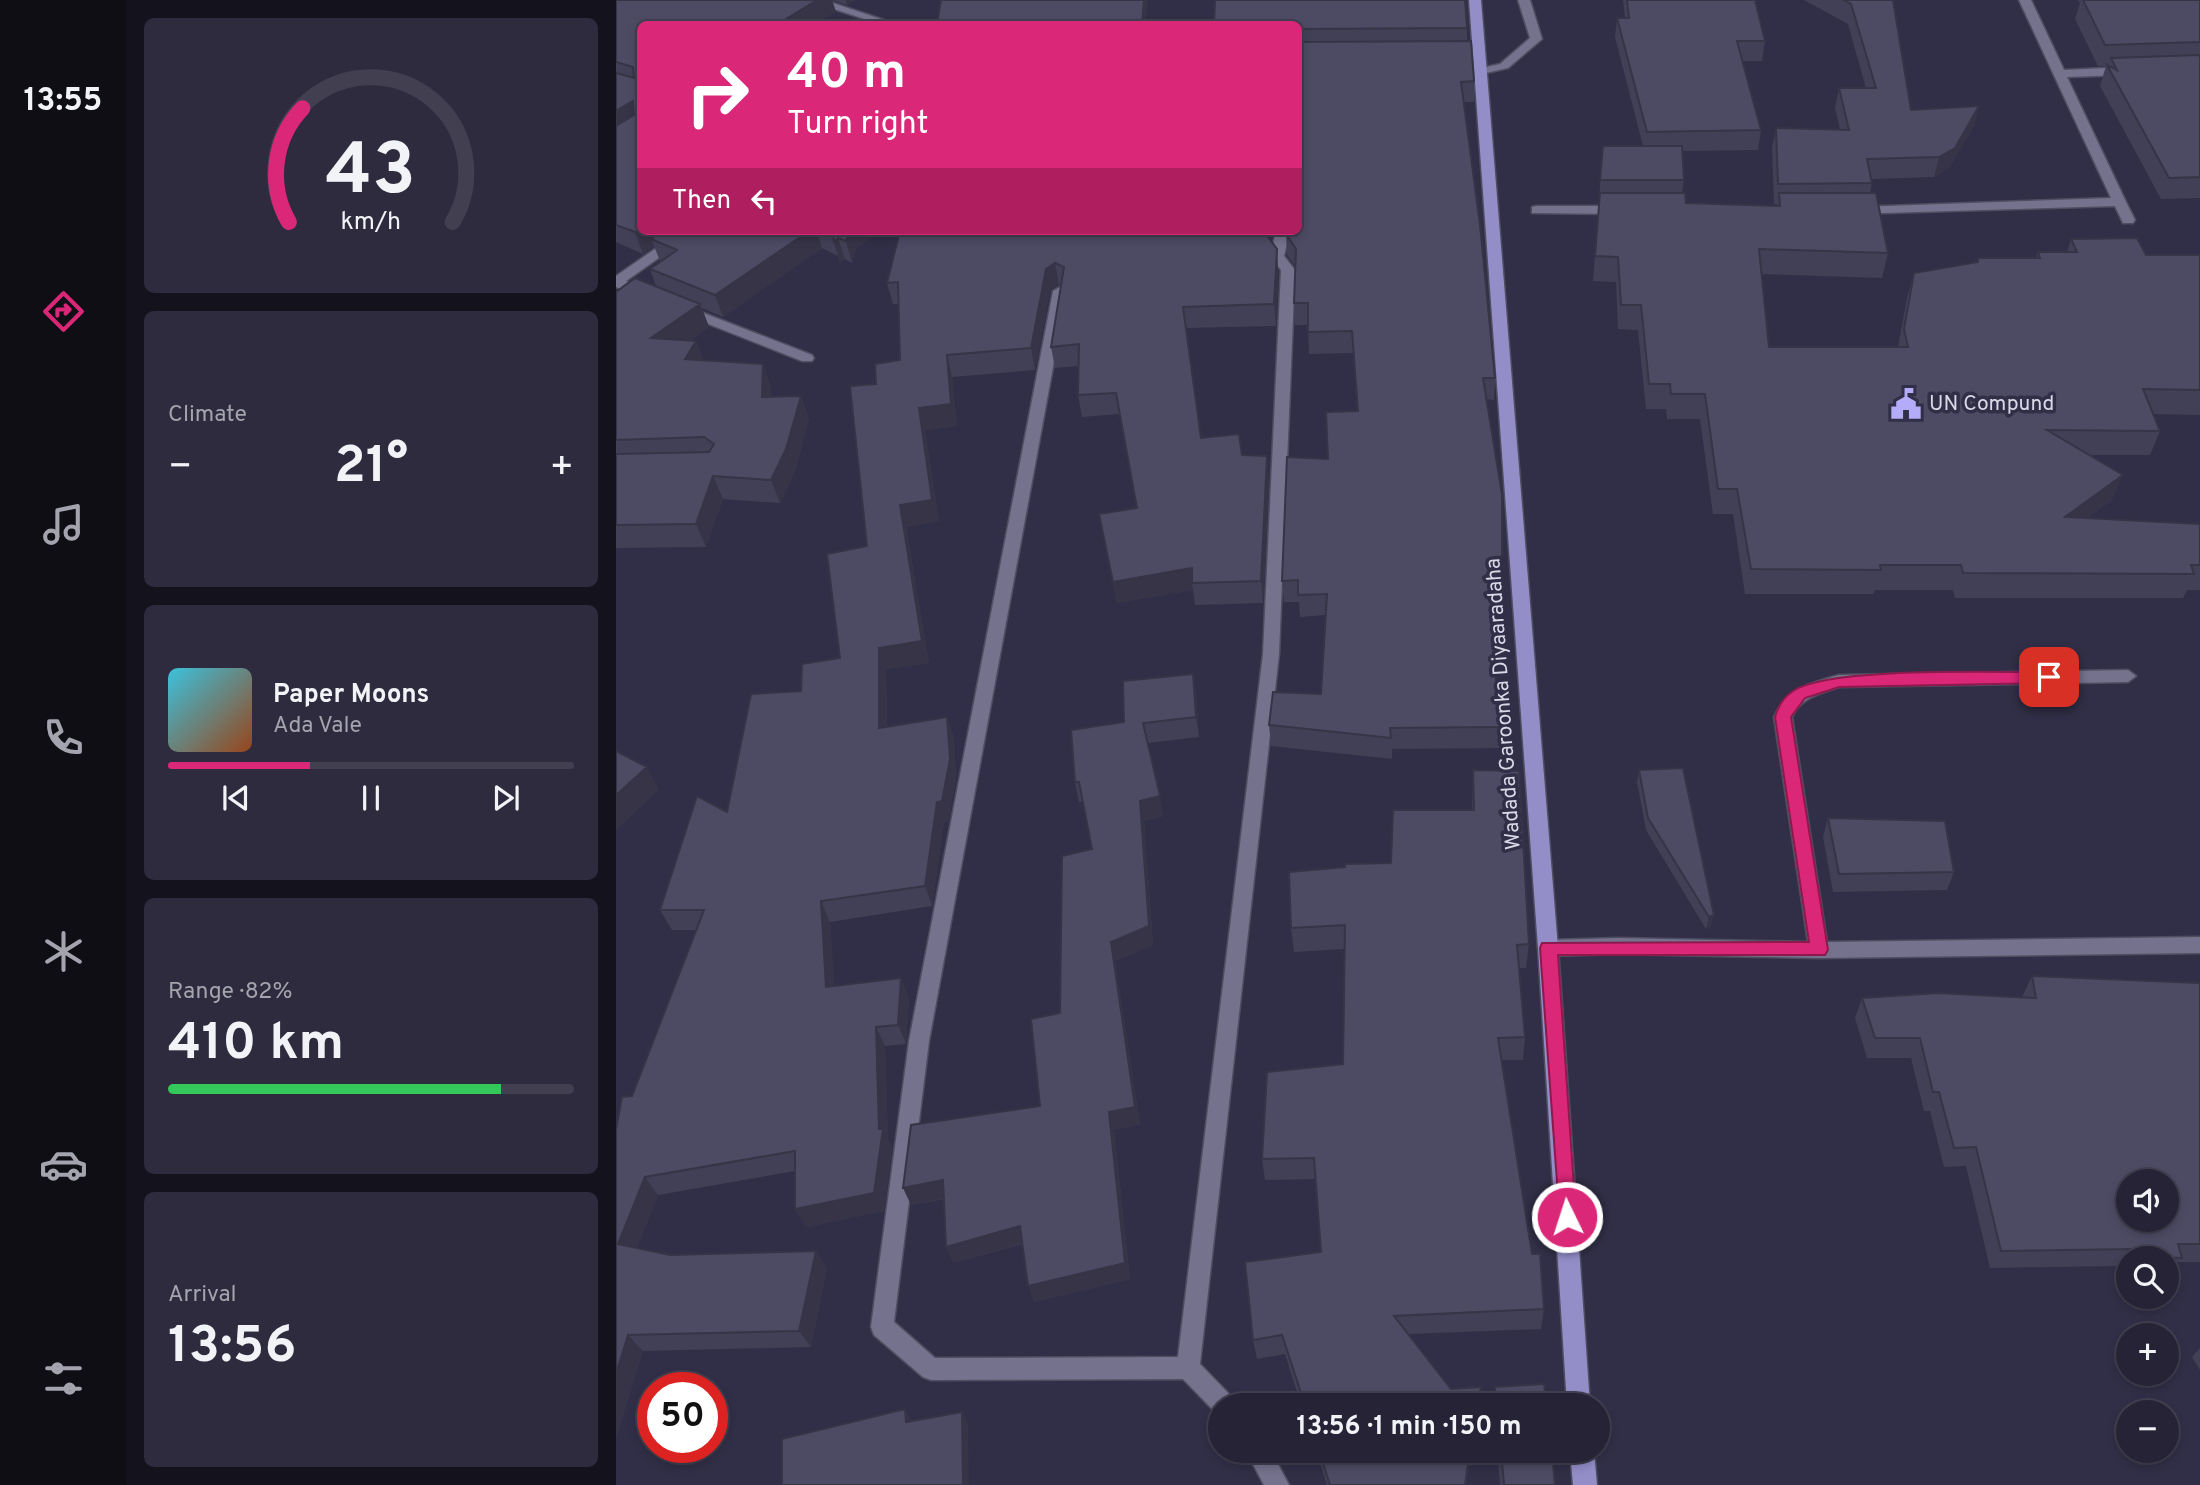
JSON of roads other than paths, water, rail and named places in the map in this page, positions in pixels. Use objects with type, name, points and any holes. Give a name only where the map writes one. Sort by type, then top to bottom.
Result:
[{"type":"main road","name":"Wadada Garoonka Diyaaradaha","points":[[1475,0],[1475,61],[1548,948],[1578,1393]]},
{"type":"main road","points":[[1583,1463],[1585,1485]]},
{"type":"street","points":[[812,0],[880,21]]},
{"type":"street","points":[[1475,61],[1504,66],[1536,39],[1524,0]]},
{"type":"street","points":[[2025,0],[2128,220]]},
{"type":"street","points":[[2060,74],[2136,70]]},
{"type":"street","points":[[1845,211],[2120,202]]},
{"type":"street","points":[[1537,210],[1631,211]]},
{"type":"street","points":[[616,282],[684,235]]},
{"type":"street","points":[[1188,1368],[1271,654],[1288,270],[1277,256],[1282,235]]},
{"type":"street","points":[[616,282],[807,358]]},
{"type":"street","points":[[1060,291],[919,1041],[881,1327],[931,1369],[1188,1368],[1212,1393]]},
{"type":"street","points":[[1819,950],[1783,717],[1786,708],[1799,694],[1839,681],[2128,676]]},
{"type":"street","points":[[1548,948],[1819,950],[2200,945]]},
{"type":"street","points":[[1265,1463],[1278,1485]]},
{"type":"place","name":"UN Compund","points":[[1906,404]]}]
